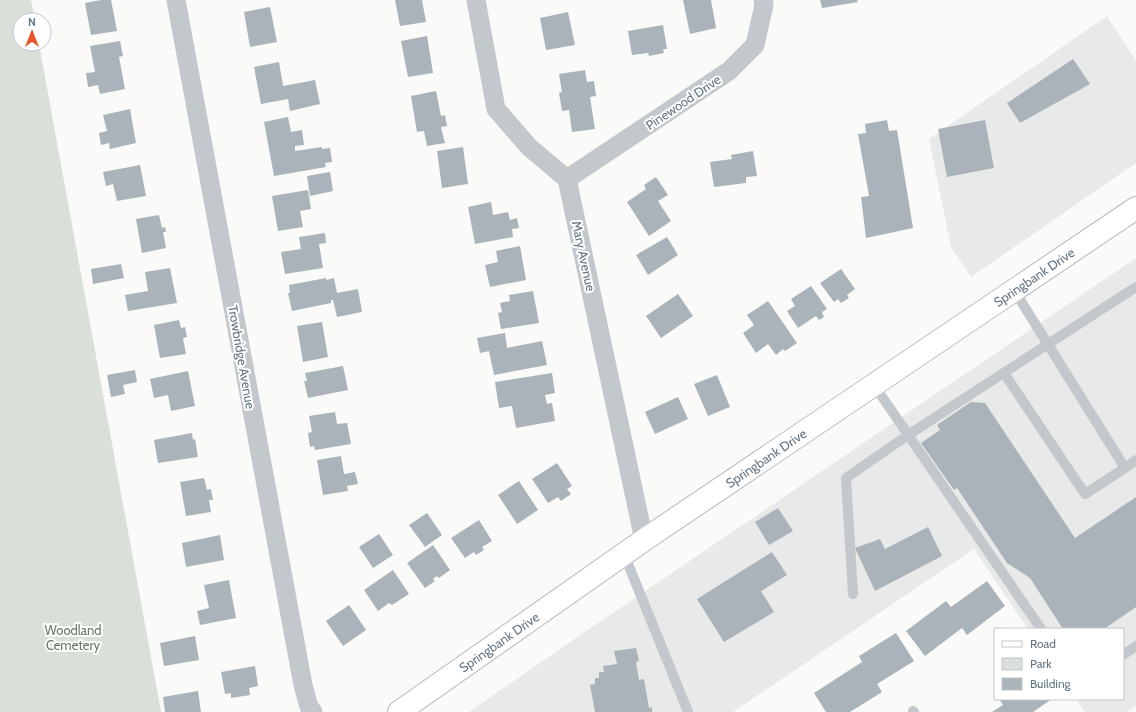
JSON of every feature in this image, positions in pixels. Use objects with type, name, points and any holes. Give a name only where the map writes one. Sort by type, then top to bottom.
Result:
[{"type":"main road","name":"Springbank Drive","points":[[399,712],[644,540],[1136,208]]},
{"type":"street","name":"Trowbridge Avenue","points":[[176,0],[303,685],[309,707],[313,712]]},
{"type":"street","points":[[476,0],[496,109],[529,147],[567,179]]},
{"type":"street","name":"Pinewood Drive","points":[[567,179],[729,71],[755,46],[764,5],[763,0]]},
{"type":"street","name":"Mary Avenue","points":[[567,179],[644,540]]},
{"type":"lane","points":[[853,594],[846,478],[908,435],[1136,287]]},
{"type":"lane","points":[[1014,290],[1125,468]]},
{"type":"lane","points":[[1004,373],[1085,494],[1136,460]]},
{"type":"lane","points":[[874,385],[1040,628]]},
{"type":"lane","points":[[624,554],[688,712]]},
{"type":"lane","points":[[1124,654],[1136,646]]},
{"type":"shaded area","points":[[1107,16],[1136,61],[1136,163],[971,277],[951,247],[929,139]]},
{"type":"shaded area","points":[[1136,258],[1136,706],[1127,712],[1085,712],[1077,700],[1124,700],[1124,628],[1027,628],[974,549],[733,712],[469,712]]},
{"type":"green space","name":"Woodland Cemetery","points":[[0,0],[31,0],[33,12],[12,12],[12,52],[40,52],[161,712],[0,712]]},
{"type":"building","points":[[111,0],[117,31],[91,35],[85,3]]},
{"type":"building","points":[[395,0],[422,0],[426,22],[400,26]]},
{"type":"building","points":[[683,0],[711,0],[716,28],[690,34]]},
{"type":"building","points":[[820,0],[857,0],[858,2],[822,8]]},
{"type":"building","points":[[270,7],[277,42],[250,47],[244,12]]},
{"type":"building","points":[[568,12],[575,45],[546,50],[540,18]]},
{"type":"building","points":[[663,25],[667,49],[663,49],[664,53],[649,56],[648,53],[632,55],[628,31]]},
{"type":"building","points":[[427,36],[433,73],[408,77],[401,41]]},
{"type":"building","points":[[120,41],[123,56],[119,57],[125,89],[100,94],[98,85],[88,87],[86,73],[95,72],[90,46]]},
{"type":"building","points":[[1073,59],[1090,84],[1020,123],[1007,103]]},
{"type":"building","points":[[279,62],[283,86],[315,80],[320,104],[290,111],[288,99],[261,104],[254,67]]},
{"type":"building","points":[[585,70],[587,82],[594,81],[596,96],[590,97],[595,129],[572,132],[569,110],[562,111],[559,93],[562,92],[559,74]]},
{"type":"building","points":[[436,91],[441,116],[445,115],[447,126],[441,127],[445,143],[427,146],[424,131],[417,132],[411,96]]},
{"type":"building","points":[[130,109],[136,143],[110,149],[109,143],[101,145],[99,133],[107,131],[103,115]]},
{"type":"building","points":[[288,117],[291,132],[302,130],[304,145],[295,146],[295,151],[322,147],[322,149],[330,148],[332,162],[325,163],[326,167],[274,176],[264,122]]},
{"type":"building","points":[[887,120],[889,131],[897,130],[913,228],[866,238],[861,197],[869,196],[858,134],[866,133],[865,124]]},
{"type":"building","points":[[985,120],[994,168],[947,177],[938,129]]},
{"type":"building","points":[[463,147],[468,184],[442,188],[437,151]]},
{"type":"building","points":[[753,151],[757,176],[746,177],[746,183],[714,187],[710,162],[732,159],[731,155]]},
{"type":"building","points":[[140,165],[146,196],[117,201],[113,184],[106,186],[103,172]]},
{"type":"building","points":[[330,172],[333,191],[310,196],[307,176]]},
{"type":"building","points":[[656,177],[668,195],[658,201],[671,221],[649,236],[627,202],[646,189],[644,185]]},
{"type":"building","points":[[308,190],[311,209],[300,211],[303,227],[278,231],[272,196]]},
{"type":"building","points":[[491,202],[493,215],[508,212],[510,220],[517,218],[519,228],[512,229],[513,237],[475,244],[468,207]]},
{"type":"building","points":[[159,215],[162,228],[165,227],[166,232],[163,232],[166,248],[142,253],[136,219]]},
{"type":"building","points":[[325,233],[326,243],[319,244],[323,268],[285,274],[281,252],[301,249],[299,237]]},
{"type":"building","points":[[667,237],[678,255],[648,275],[636,255]]},
{"type":"building","points":[[520,246],[526,280],[490,287],[485,265],[498,262],[496,251]]},
{"type":"building","points":[[121,264],[124,278],[93,284],[91,269]]},
{"type":"building","points":[[170,268],[177,303],[128,311],[125,295],[148,291],[145,272]]},
{"type":"building","points":[[841,269],[855,289],[847,295],[849,298],[841,303],[838,299],[834,302],[820,283]]},
{"type":"building","points":[[326,278],[326,280],[334,278],[337,293],[358,289],[362,312],[337,317],[333,300],[331,300],[331,303],[292,311],[288,293],[290,293],[289,285]]},
{"type":"building","points":[[811,286],[827,309],[822,312],[824,317],[819,320],[816,316],[798,328],[787,311],[795,306],[791,299]]},
{"type":"building","points":[[533,291],[539,323],[501,329],[498,313],[502,312],[500,303],[510,301],[509,295]]},
{"type":"building","points":[[678,294],[693,316],[661,338],[646,316]]},
{"type":"building","points":[[768,301],[797,343],[785,351],[783,349],[776,355],[768,344],[756,353],[743,333],[754,325],[747,315]]},
{"type":"building","points":[[179,320],[181,328],[185,327],[187,337],[183,338],[186,354],[160,358],[154,325]]},
{"type":"building","points":[[322,322],[328,357],[303,362],[297,326]]},
{"type":"building","points":[[505,333],[507,348],[542,341],[547,365],[494,375],[489,351],[480,353],[477,338]]},
{"type":"building","points":[[343,366],[348,390],[308,398],[304,381],[307,381],[305,373]]},
{"type":"building","points":[[135,370],[137,382],[123,385],[125,394],[111,397],[107,375]]},
{"type":"building","points":[[188,371],[195,406],[171,411],[168,395],[154,398],[150,379]]},
{"type":"building","points":[[552,373],[555,393],[545,395],[547,404],[552,403],[555,421],[516,428],[512,406],[499,408],[495,382]]},
{"type":"building","points":[[717,375],[730,407],[708,416],[694,384]]},
{"type":"building","points":[[678,397],[688,419],[655,434],[645,412]]},
{"type":"building","points":[[971,402],[985,403],[1075,538],[1136,497],[1136,607],[1105,628],[1062,628],[1030,578],[1007,563],[957,488],[954,490],[921,443],[940,430],[937,425]]},
{"type":"building","points":[[335,412],[337,424],[347,423],[351,444],[315,450],[314,446],[310,447],[308,433],[312,432],[309,416]]},
{"type":"building","points":[[192,433],[193,440],[195,439],[198,457],[158,463],[154,440]]},
{"type":"building","points":[[341,456],[344,474],[355,472],[358,484],[347,486],[348,491],[323,495],[317,460]]},
{"type":"building","points":[[557,463],[572,486],[567,489],[571,494],[561,501],[558,497],[548,503],[532,479]]},
{"type":"building","points":[[204,478],[207,490],[211,489],[213,500],[209,500],[211,512],[186,516],[180,482]]},
{"type":"building","points":[[519,481],[538,510],[517,524],[498,495]]},
{"type":"building","points":[[778,508],[793,531],[769,545],[755,522]]},
{"type":"building","points":[[427,513],[442,535],[425,547],[409,525]]},
{"type":"building","points":[[479,520],[492,541],[482,547],[484,550],[476,555],[474,552],[465,558],[451,538]]},
{"type":"building","points":[[928,527],[942,556],[875,591],[855,548],[880,539],[885,549]]},
{"type":"building","points":[[379,534],[393,555],[373,568],[359,547]]},
{"type":"building","points":[[220,535],[224,560],[186,567],[182,543]]},
{"type":"building","points":[[433,545],[450,570],[439,578],[437,576],[433,579],[435,581],[425,588],[407,563]]},
{"type":"building","points":[[772,552],[787,575],[761,591],[774,612],[724,642],[697,599]]},
{"type":"building","points":[[393,570],[409,594],[392,605],[389,603],[378,611],[364,590]]},
{"type":"building","points":[[229,580],[236,618],[200,625],[197,611],[209,608],[204,585]]},
{"type":"building","points":[[987,581],[1005,606],[967,635],[962,628],[925,656],[906,631],[946,601],[951,607]]},
{"type":"building","points":[[349,605],[366,630],[343,646],[326,621]]},
{"type":"building","points":[[896,633],[914,661],[877,684],[882,692],[850,712],[826,712],[814,693],[862,662],[859,656]]},
{"type":"building","points":[[195,636],[199,660],[164,666],[160,643]]},
{"type":"building","points":[[636,648],[639,661],[636,662],[639,680],[644,679],[649,708],[652,707],[652,712],[595,712],[590,685],[595,684],[595,678],[599,678],[599,672],[604,672],[603,666],[617,664],[614,651]]},
{"type":"building","points":[[255,666],[258,686],[249,688],[250,695],[231,698],[231,693],[225,694],[221,672]]},
{"type":"building","points":[[198,691],[201,712],[165,712],[163,697]]},
{"type":"building","points":[[1000,700],[1051,700],[1033,712],[992,712],[1003,705]]}]
